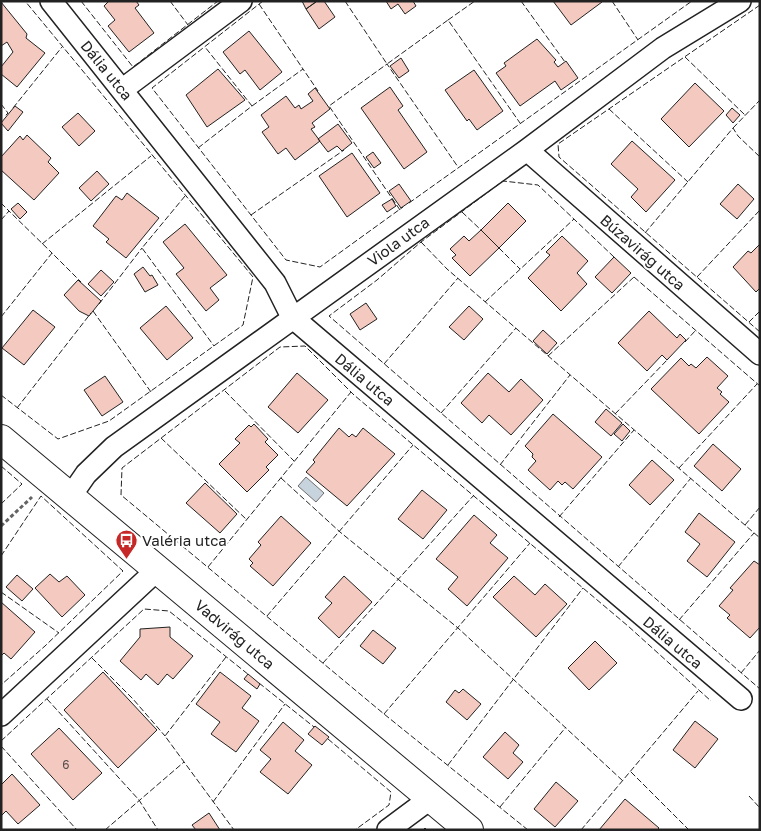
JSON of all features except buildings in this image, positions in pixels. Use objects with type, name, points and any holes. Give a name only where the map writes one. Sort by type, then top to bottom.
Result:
[{"type":"street","name":"Dália utca","points":[[51,1],[123,89],[275,283],[292,317],[741,699]]},
{"type":"street","points":[[123,89],[241,1]]},
{"type":"street","name":"Viola utca","points":[[60,488],[86,474],[114,447],[292,317],[527,150],[663,48],[740,1]]},
{"type":"street","name":"Búzavirág utca","points":[[527,150],[760,354]]},
{"type":"street","name":"Vadvirág utca","points":[[1,439],[469,830]]},
{"type":"street","points":[[1,715],[158,569]]},
{"type":"street","points":[[388,830],[431,798]]},
{"type":"path","points":[[1,526],[60,488]]},
{"type":"shaded area","points":[[306,477],[324,493],[316,502],[298,486]]},
{"type":"fence","points":[[1,395],[58,439],[109,421],[243,325],[253,277],[25,1]]},
{"type":"fence","points":[[81,1],[133,67],[218,1]]},
{"type":"fence","points":[[170,1],[188,25]]},
{"type":"fence","points":[[263,1],[152,88],[286,260],[320,267],[403,207]]},
{"type":"fence","points":[[345,1],[387,64],[448,20],[520,123]]},
{"type":"fence","points":[[448,20],[475,1]]},
{"type":"fence","points":[[521,1],[565,62]]},
{"type":"fence","points":[[612,1],[638,40]]},
{"type":"fence","points":[[409,203],[692,1]]},
{"type":"fence","points":[[259,4],[303,69]]},
{"type":"fence","points":[[760,5],[558,144],[559,157],[760,332]]},
{"type":"fence","points":[[13,108],[62,47]]},
{"type":"fence","points":[[198,148],[252,106],[205,47]]},
{"type":"fence","points":[[685,57],[745,115]]},
{"type":"fence","points":[[400,210],[329,106],[387,64],[458,167]]},
{"type":"fence","points":[[252,106],[303,69],[318,91]]},
{"type":"fence","points":[[733,128],[760,100]]},
{"type":"fence","points":[[1,104],[8,113],[5,116]]},
{"type":"fence","points":[[609,109],[688,182]]},
{"type":"fence","points":[[645,233],[733,128],[738,136],[760,157]]},
{"type":"fence","points":[[251,215],[344,150]]},
{"type":"fence","points":[[42,244],[151,156]]},
{"type":"fence","points":[[614,257],[538,185],[503,181],[421,242],[377,280],[329,316],[760,689]]},
{"type":"fence","points":[[185,196],[142,248],[214,346]]},
{"type":"fence","points":[[1,203],[9,211]]},
{"type":"fence","points":[[697,277],[760,210]]},
{"type":"fence","points":[[1,220],[9,211],[52,253]]},
{"type":"fence","points":[[462,212],[481,230]]},
{"type":"fence","points":[[485,302],[574,219]]},
{"type":"fence","points":[[421,242],[447,269],[760,538]]},
{"type":"fence","points":[[99,304],[142,248]]},
{"type":"fence","points":[[499,248],[520,269]]},
{"type":"fence","points":[[1,317],[52,253],[81,282]]},
{"type":"fence","points":[[634,277],[760,386]]},
{"type":"fence","points":[[548,356],[634,277]]},
{"type":"fence","points":[[384,364],[458,278]]},
{"type":"fence","points":[[93,311],[151,392]]},
{"type":"fence","points":[[749,322],[760,311]]},
{"type":"fence","points":[[17,408],[91,313]]},
{"type":"fence","points":[[441,413],[516,328]]},
{"type":"fence","points":[[685,342],[695,331]]},
{"type":"fence","points":[[528,830],[384,714],[121,495],[122,468],[280,347],[305,346],[354,395],[628,626],[711,701]]},
{"type":"fence","points":[[615,414],[669,358]]},
{"type":"fence","points":[[500,465],[570,375]]},
{"type":"fence","points":[[679,468],[757,384]]},
{"type":"fence","points":[[225,391],[294,461]]},
{"type":"fence","points":[[208,567],[351,392]]},
{"type":"fence","points":[[559,517],[634,430]]},
{"type":"fence","points":[[161,438],[247,520]]},
{"type":"fence","points":[[267,616],[413,445]]},
{"type":"fence","points":[[1,466],[22,484],[1,504]]},
{"type":"fence","points":[[281,478],[340,532],[458,628],[623,781]]},
{"type":"fence","points":[[618,567],[691,478]]},
{"type":"fence","points":[[323,663],[474,495]]},
{"type":"fence","points":[[1,556],[41,496],[123,571],[45,646],[1,685]]},
{"type":"fence","points":[[745,525],[760,507]]},
{"type":"fence","points":[[679,620],[754,533]]},
{"type":"fence","points":[[384,714],[530,543]]},
{"type":"fence","points":[[448,765],[583,588]]},
{"type":"fence","points":[[1,592],[59,633]]},
{"type":"fence","points":[[1,741],[144,609],[169,611],[249,675]]},
{"type":"fence","points":[[741,673],[760,650]]},
{"type":"fence","points":[[226,657],[165,736],[234,830]]},
{"type":"fence","points":[[92,658],[133,699],[165,736]]},
{"type":"fence","points":[[259,683],[314,727]]},
{"type":"fence","points":[[581,830],[698,691]]},
{"type":"fence","points":[[47,699],[139,800],[158,830]]},
{"type":"fence","points":[[213,802],[285,704]]},
{"type":"fence","points":[[500,807],[566,727]]},
{"type":"fence","points":[[328,739],[391,792],[389,805],[355,830]]},
{"type":"fence","points":[[1,746],[77,830]]},
{"type":"fence","points":[[105,830],[184,762]]},
{"type":"fence","points":[[631,772],[689,830]]},
{"type":"fence","points":[[749,796],[760,808]]},
{"type":"fence","points":[[423,830],[425,828],[427,830]]},
{"type":"place","name":"Valéria utca","points":[[126,559]]}]
